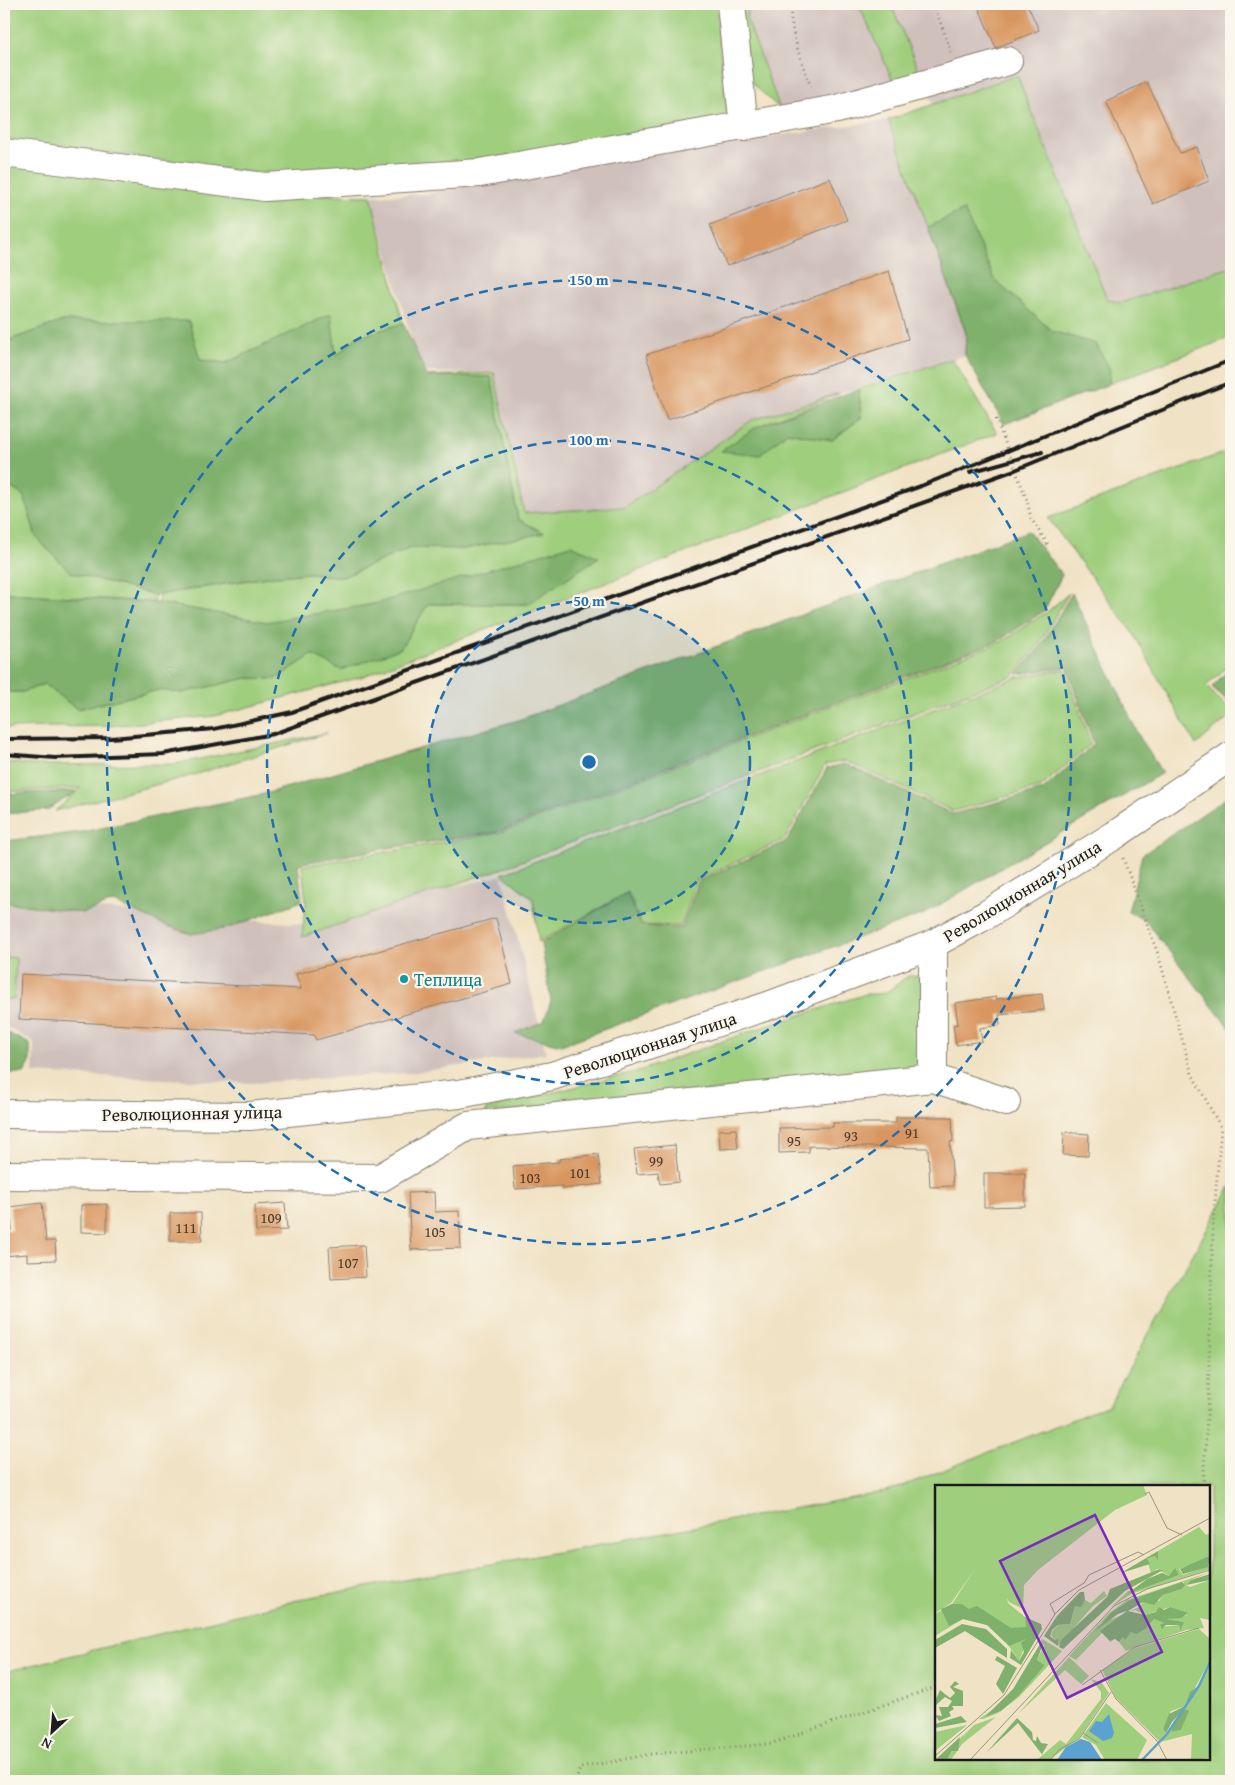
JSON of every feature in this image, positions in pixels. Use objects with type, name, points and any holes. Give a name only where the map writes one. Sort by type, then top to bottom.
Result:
[{"type":"street","points":[[731,4],[744,127]]},
{"type":"street","points":[[4,153],[265,187],[480,173],[837,109],[1008,61]]},
{"type":"street","name":"Революционная улица","points":[[4,1114],[250,1116],[459,1094],[552,1076],[768,1006],[934,944],[986,915],[1115,834],[1231,756]]},
{"type":"street","points":[[933,1078],[934,944]]},
{"type":"street","points":[[4,1175],[380,1178],[468,1126],[933,1078],[1006,1102]]},
{"type":"street","points":[[459,1094],[468,1126]]},
{"type":"path","points":[[790,4],[790,13],[799,55],[821,112]]},
{"type":"path","points":[[934,4],[960,76]]},
{"type":"path","points":[[996,419],[1027,500],[1031,519],[1049,546]]},
{"type":"path","points":[[1115,834],[1158,954],[1192,1074],[1221,1128],[1213,1226],[1203,1485]]},
{"type":"path","points":[[576,1781],[580,1768],[651,1754],[770,1744],[935,1687]]},
{"type":"shaded area","points":[[752,4],[842,4],[844,7],[860,7],[893,81],[780,109],[746,17]]},
{"type":"shaded area","points":[[890,4],[1231,4],[1231,314],[1046,368]]},
{"type":"shaded area","points":[[888,120],[966,333],[965,355],[752,420],[625,507],[524,513],[494,373],[421,372],[371,196],[427,194],[567,165]]},
{"type":"shaded area","points":[[502,875],[546,1053],[410,1073],[251,1083],[33,1073],[34,1042],[4,1026],[4,902],[300,924]]},
{"type":"green space","points":[[4,4],[716,4],[727,117],[474,162],[266,174],[4,139]]},
{"type":"green space","points":[[740,4],[752,4],[746,17],[780,109],[749,80]]},
{"type":"green space","points":[[842,4],[891,4],[920,74],[893,81],[860,7],[843,7]]},
{"type":"green space","points":[[1017,75],[1107,299],[1121,303],[1231,267],[1231,337],[1004,424],[965,355],[966,333],[888,120]]},
{"type":"green space","points":[[4,162],[289,194],[371,196],[403,323],[356,338],[336,356],[331,315],[226,363],[200,360],[63,321],[4,342]]},
{"type":"green space","points":[[964,210],[995,280],[1052,331],[1096,344],[1110,370],[1109,384],[1004,424],[965,355],[966,333],[928,227]]},
{"type":"green space","points":[[331,314],[336,356],[356,338],[403,323],[427,376],[491,377],[518,519],[544,533],[464,549],[410,548],[343,577],[309,573],[267,577],[155,595],[70,572],[36,537],[24,496],[4,483],[4,342],[63,321],[189,321],[200,360],[226,363]]},
{"type":"green space","points":[[952,359],[997,433],[361,677],[215,716],[109,726],[4,728],[4,692],[23,692],[44,684],[77,709],[159,690],[182,693],[247,678],[275,679],[312,655],[400,649],[428,604],[374,604],[267,622],[158,603],[159,595],[267,577],[309,573],[343,577],[410,548],[464,549],[544,533],[518,519],[491,377],[426,376],[494,373],[524,513],[625,507],[752,420],[840,393],[756,427],[760,455],[787,432],[832,440],[861,418],[859,389]]},
{"type":"green space","points":[[859,389],[861,418],[832,440],[787,432],[760,455],[721,451],[756,427]]},
{"type":"green space","points":[[1231,450],[1231,663],[1206,686],[1231,711],[1231,715],[1196,745],[1133,633],[1048,518]]},
{"type":"green space","points":[[4,483],[24,496],[36,537],[70,572],[155,595],[154,602],[9,593],[4,596]]},
{"type":"green space","points":[[1028,531],[1062,575],[1044,611],[998,641],[497,832],[388,848],[298,864],[302,901],[228,928],[191,934],[167,926],[113,902],[83,913],[4,902],[4,841],[82,832],[264,794],[518,720]]},
{"type":"green space","points":[[571,545],[599,557],[528,604],[428,604],[400,649],[341,670],[312,655],[275,679],[247,678],[182,693],[159,690],[77,709],[44,684],[23,692],[4,692],[4,596],[9,593],[158,603],[267,622],[374,604]]},
{"type":"green space","points":[[1069,593],[1037,647],[1013,676],[501,869],[302,937],[306,902],[302,866],[499,833],[1001,642],[1047,612]]},
{"type":"green space","points":[[1072,593],[1139,736],[1162,773],[924,914],[561,1045],[515,1033],[544,1021],[551,1001],[541,943],[627,893],[641,926],[682,928],[699,881],[787,841],[827,768],[845,764],[953,814],[1043,790],[1094,744],[1067,667],[1017,674],[1040,647]]},
{"type":"green space","points":[[1231,667],[1231,704],[1212,687]]},
{"type":"green space","points":[[1065,669],[1091,744],[1041,787],[953,811],[845,761],[825,765],[785,839],[697,880],[681,926],[642,925],[628,892],[539,942],[533,899],[502,874],[1018,677]]},
{"type":"green space","points":[[327,733],[190,776],[55,811],[81,788],[4,792],[4,762],[33,765],[175,764]]},
{"type":"green space","points":[[77,791],[48,810],[4,814],[4,794]]},
{"type":"green space","points":[[1231,795],[1231,1030],[1143,918],[1128,912],[1142,855]]},
{"type":"green space","points":[[4,957],[16,958],[14,999],[4,999]]},
{"type":"green space","points":[[909,976],[917,976],[925,984],[925,1070],[486,1113],[486,1109],[639,1071],[748,1032],[866,994],[879,994],[894,987]]},
{"type":"green space","points":[[4,1031],[30,1044],[30,1063],[24,1073],[4,1073]]},
{"type":"green space","points":[[1231,1186],[1231,1781],[4,1781],[4,1672],[306,1598],[890,1491],[1109,1405]]},
{"type":"building","points":[[977,4],[1027,4],[1039,30],[996,48]]},
{"type":"building","points":[[1147,82],[1180,153],[1197,147],[1209,181],[1153,204],[1106,101]]},
{"type":"building","points":[[830,178],[847,220],[727,266],[710,225]]},
{"type":"building","points":[[889,271],[908,339],[667,420],[646,355]]},
{"type":"building","points":[[496,918],[512,984],[316,1040],[314,1035],[19,1019],[21,974],[301,989],[296,974]]},
{"type":"building","points":[[1042,994],[1044,1010],[999,1015],[1000,1025],[980,1028],[982,1041],[956,1045],[953,1025],[958,1024],[955,1003],[996,997],[996,999]]},
{"type":"building","points":[[896,1117],[952,1117],[953,1141],[950,1142],[953,1186],[930,1187],[928,1148],[809,1146],[809,1152],[779,1153],[779,1128],[833,1127],[833,1123],[896,1123]]},
{"type":"building","points":[[736,1129],[738,1148],[720,1149],[719,1130]]},
{"type":"building","points":[[1064,1132],[1089,1134],[1088,1156],[1063,1155]]},
{"type":"building","points":[[675,1145],[679,1182],[660,1184],[658,1172],[637,1174],[634,1149]]},
{"type":"building","points":[[598,1154],[602,1184],[562,1189],[562,1186],[515,1189],[513,1166],[559,1162],[559,1159]]},
{"type":"building","points":[[984,1173],[1025,1173],[1025,1206],[984,1207]]},
{"type":"building","points":[[434,1192],[435,1212],[459,1211],[461,1248],[411,1250],[408,1193]]},
{"type":"building","points":[[42,1203],[46,1241],[55,1241],[56,1260],[27,1261],[27,1254],[4,1256],[4,1230],[12,1230],[10,1207]]},
{"type":"building","points":[[285,1203],[287,1230],[256,1231],[255,1205]]},
{"type":"building","points":[[107,1204],[107,1233],[81,1232],[81,1205]]},
{"type":"building","points":[[170,1213],[201,1213],[202,1241],[170,1241]]},
{"type":"building","points":[[364,1245],[366,1277],[331,1279],[329,1247]]},
{"type":"railway","points":[[4,739],[111,738],[214,729],[292,712],[921,486],[1231,360]]},
{"type":"railway","points":[[4,754],[55,758],[163,754],[273,734],[1015,470],[1231,382]]},
{"type":"railway","points":[[970,472],[1042,452]]},
{"type":"place","name":"Теплица","points":[[404,979]]}]
